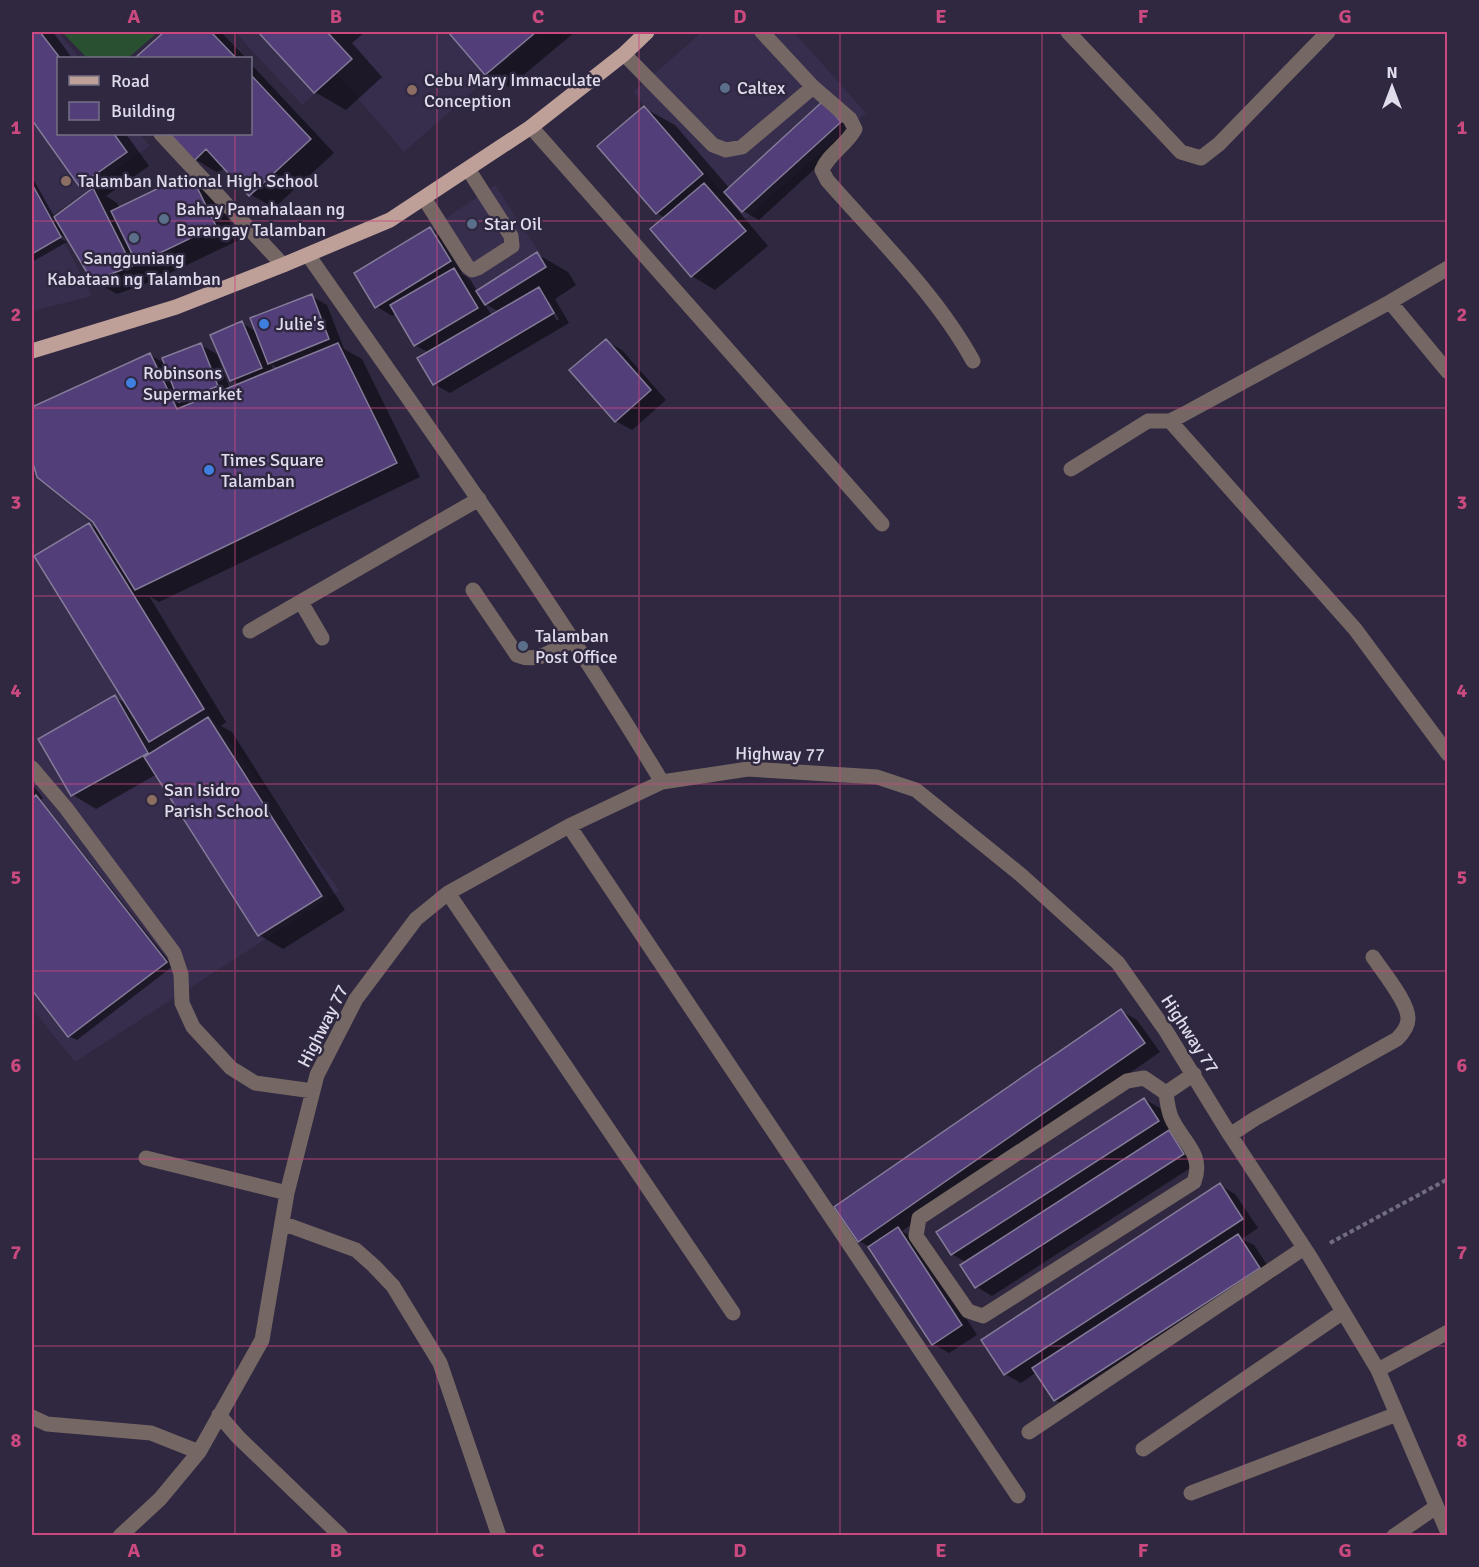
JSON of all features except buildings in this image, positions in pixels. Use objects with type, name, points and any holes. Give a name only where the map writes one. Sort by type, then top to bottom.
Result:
[{"type":"main road","points":[[32,351],[176,306],[308,255],[390,220],[531,127],[624,54],[647,32]]},
{"type":"street","points":[[762,32],[813,87],[850,119],[855,129],[850,138],[826,160],[822,170],[827,180],[929,297],[957,332],[973,362]]},
{"type":"street","points":[[1068,32],[1181,152],[1201,158],[1219,144],[1328,32]]},
{"type":"street","points":[[624,54],[713,145],[726,150],[742,147],[813,87]]},
{"type":"street","points":[[531,127],[882,524]]},
{"type":"street","points":[[162,135],[283,265]]},
{"type":"street","points":[[424,198],[467,266],[472,270],[512,246],[511,236],[468,169]]},
{"type":"street","points":[[308,255],[479,499],[662,782]]},
{"type":"street","points":[[1071,469],[1148,421],[1170,421],[1390,302],[1448,268]]},
{"type":"street","points":[[1390,302],[1448,372]]},
{"type":"street","points":[[1170,421],[1355,629],[1448,754]]},
{"type":"street","points":[[250,632],[479,499]]},
{"type":"street","points":[[473,590],[517,655],[527,659],[538,658],[572,640]]},
{"type":"street","points":[[301,602],[321,638]]},
{"type":"street","points":[[32,768],[66,808],[174,953],[181,974],[182,1003],[193,1027],[231,1068],[255,1083],[313,1091]]},
{"type":"street","name":"Highway 77","points":[[120,1536],[160,1499],[199,1452],[262,1340],[287,1193],[317,1075],[356,999],[416,919],[448,893],[570,826],[662,782],[748,769],[877,777],[916,790],[1022,874],[1118,963],[1194,1074],[1378,1370],[1448,1533]]},
{"type":"street","points":[[570,826],[1018,1496]]},
{"type":"street","points":[[448,893],[733,1313]]},
{"type":"street","points":[[1230,1135],[1397,1039],[1403,1032],[1409,1021],[1408,1010],[1373,957]]},
{"type":"street","points":[[1166,1093],[1194,1074]]},
{"type":"street","points":[[1144,1078],[1166,1093],[1171,1117],[1196,1158],[1197,1173],[1194,1182],[983,1316],[968,1311],[916,1236],[919,1218],[1127,1081],[1144,1078]]},
{"type":"street","points":[[146,1158],[287,1193]]},
{"type":"street","points":[[282,1223],[356,1250],[393,1286],[440,1363],[499,1536]]},
{"type":"street","points":[[1029,1432],[1306,1251]]},
{"type":"street","points":[[1143,1449],[1343,1312]]},
{"type":"street","points":[[1378,1370],[1448,1332]]},
{"type":"street","points":[[1191,1493],[1397,1413]]},
{"type":"street","points":[[219,1414],[238,1437],[341,1536]]},
{"type":"street","points":[[32,1417],[47,1424],[151,1433],[199,1452]]},
{"type":"street","points":[[1394,1536],[1436,1506]]},
{"type":"path","points":[[1306,1251],[1448,1179]]},
{"type":"shaded area","name":"Talamban National High School","points":[[32,32],[58,32],[79,57],[57,57],[57,135],[141,135],[150,146],[51,216],[92,296],[32,311]]},
{"type":"shaded area","name":"Cebu Mary Immaculate Conception","points":[[235,32],[540,32],[404,152],[337,74],[302,105]]},
{"type":"shaded area","points":[[702,32],[794,32],[866,113],[745,219],[633,92]]},
{"type":"shaded area","points":[[495,185],[549,267],[484,307],[431,228]]},
{"type":"shaded area","name":"San Isidro Parish School","points":[[36,477],[90,523],[206,709],[340,891],[75,1062],[32,1009],[32,479]]},
{"type":"green space","points":[[62,32],[158,32],[129,57],[86,57]]},
{"type":"place","name":"Caltex","points":[[725,88]]},
{"type":"place","name":"Cebu Mary Immaculate Conception","points":[[412,90]]},
{"type":"place","name":"Talamban National High School","points":[[66,181]]},
{"type":"place","name":"Bahay Pamahalaan ng Barangay Talamban","points":[[164,219]]},
{"type":"place","name":"Star Oil","points":[[472,224]]},
{"type":"place","name":"Sangguniang Kabataan ng Talamban","points":[[134,238]]},
{"type":"place","name":"Julie's","points":[[264,324]]},
{"type":"place","name":"Robinsons Supermarket","points":[[131,383]]},
{"type":"place","name":"Times Square Talamban","points":[[209,470]]},
{"type":"place","name":"Talamban Post Office","points":[[523,646]]},
{"type":"place","name":"San Isidro Parish School","points":[[152,800]]}]
